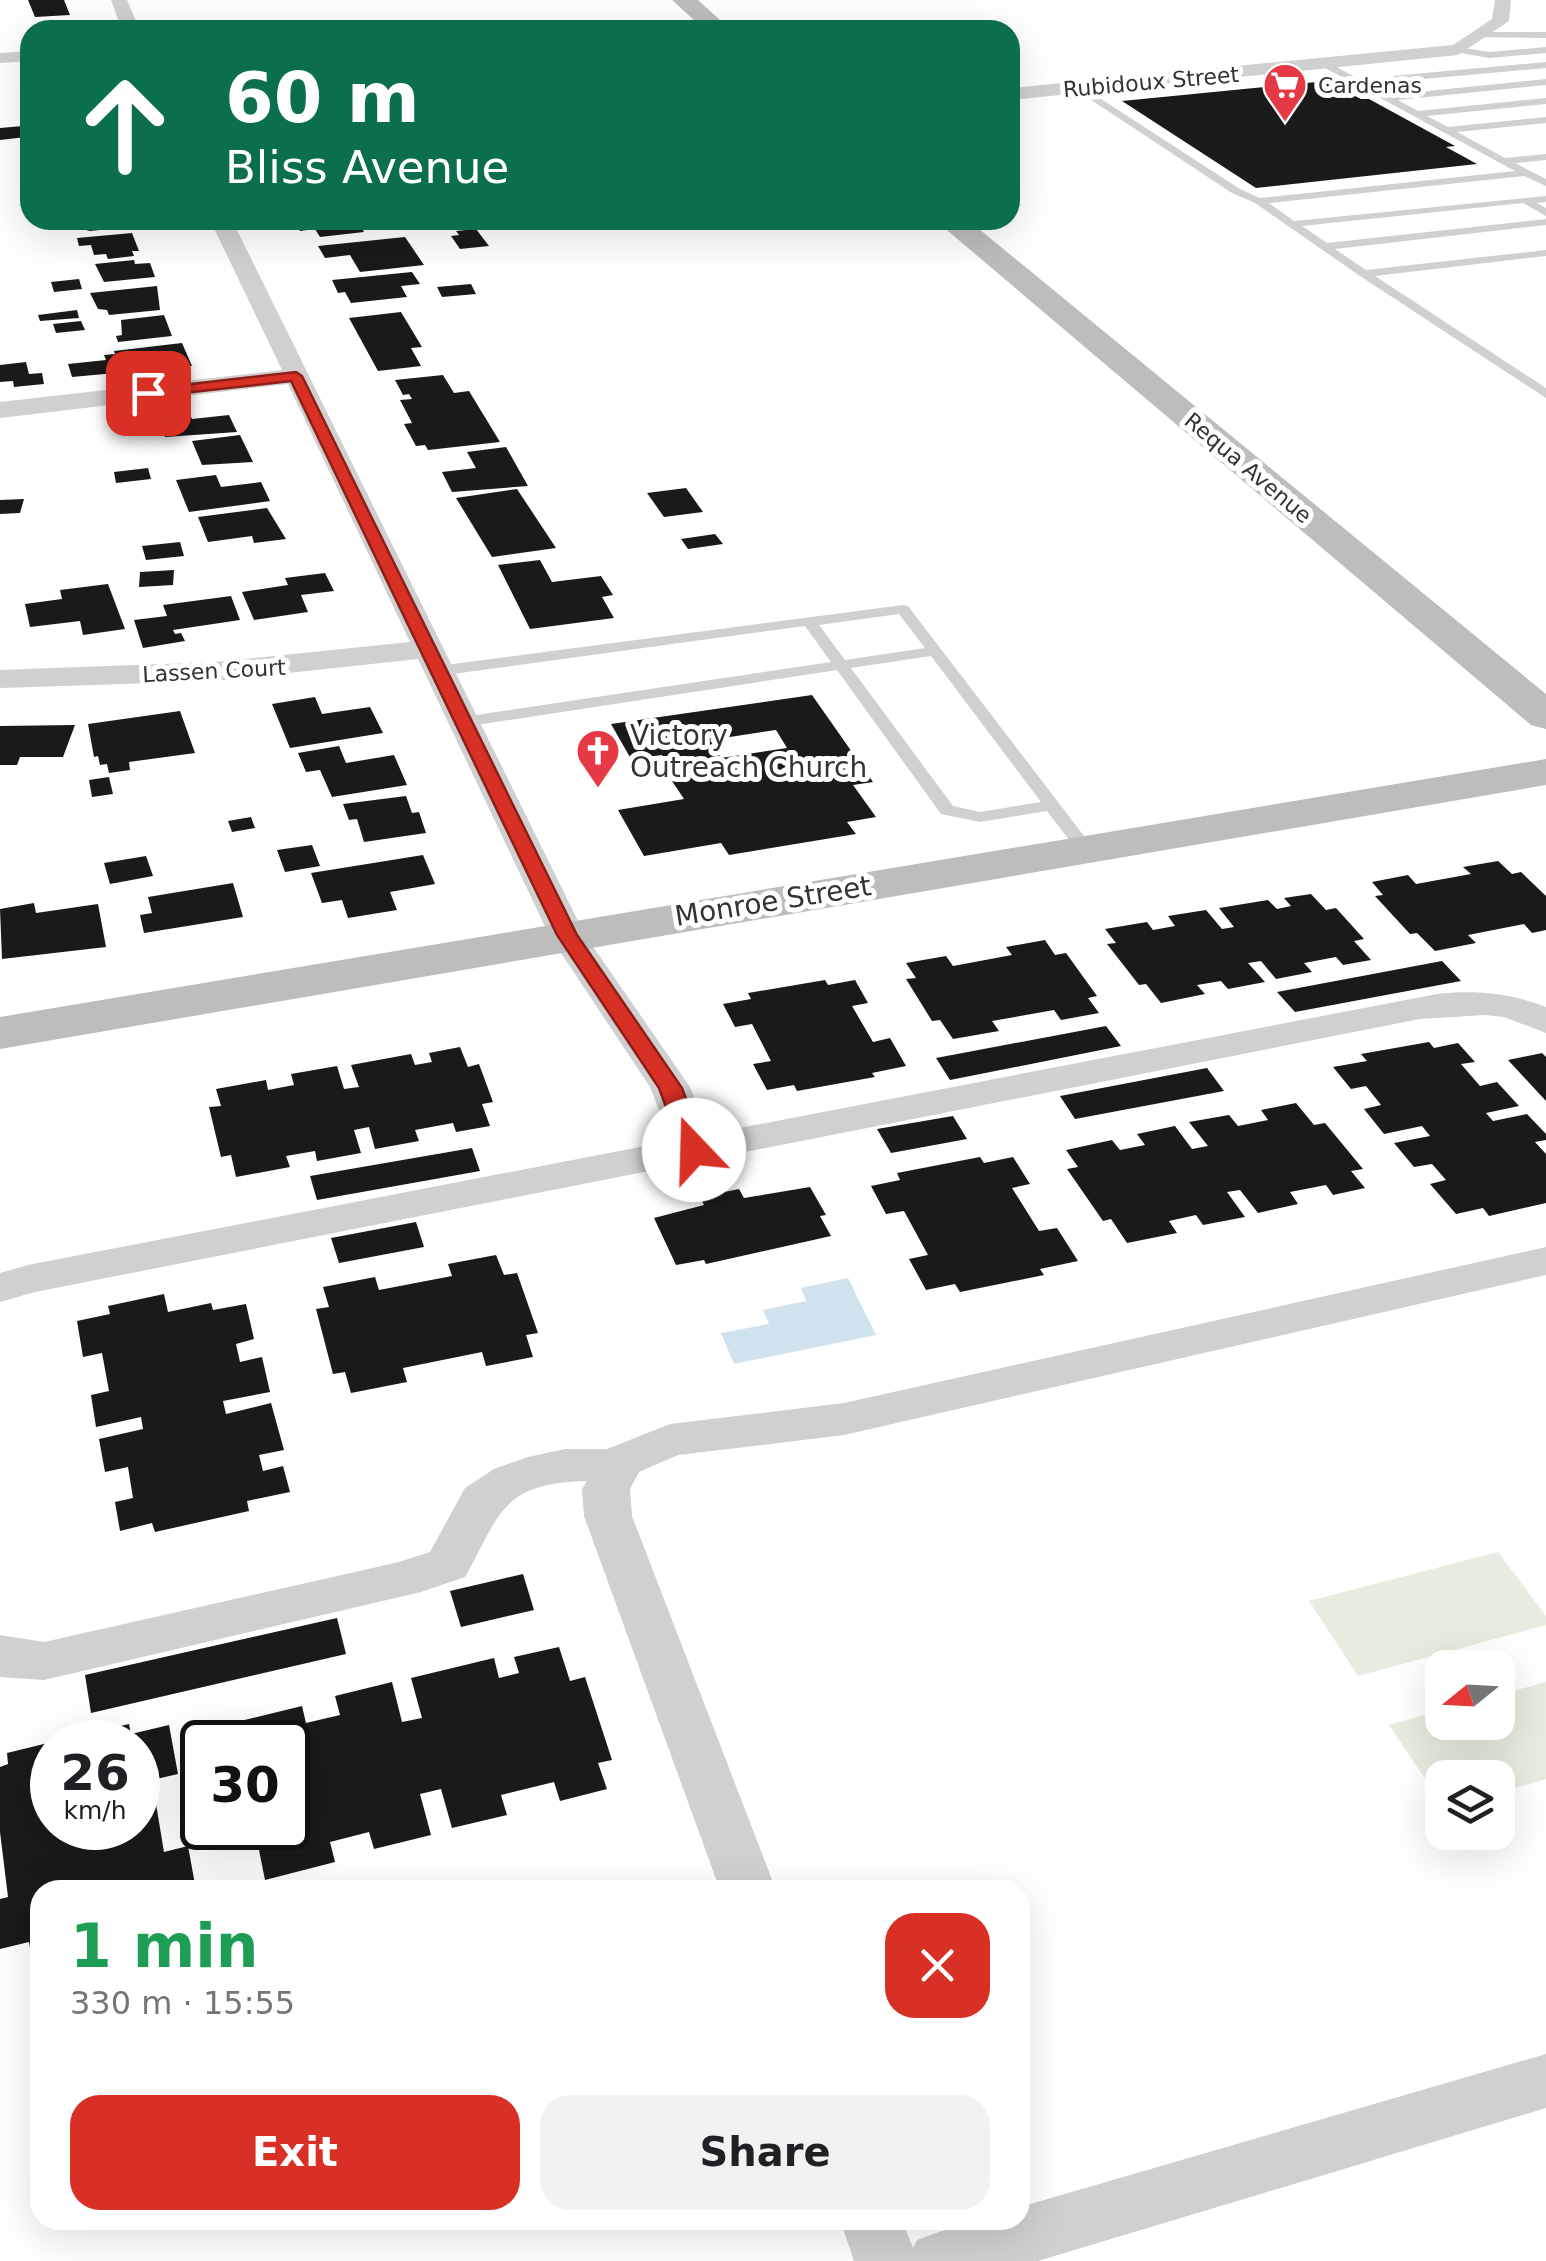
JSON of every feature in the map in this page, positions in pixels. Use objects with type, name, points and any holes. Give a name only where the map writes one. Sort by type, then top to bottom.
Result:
[{"type":"street","points":[[684,0],[707,20]]},
{"type":"street","points":[[1458,50],[1475,35],[1500,22],[1503,0]]},
{"type":"street","name":"Rubidoux Street","points":[[1020,93],[1328,66],[1458,50]]},
{"type":"street","points":[[226,230],[567,935],[670,1088],[694,1150]]},
{"type":"street","name":"Requa Avenue","points":[[962,230],[1546,716]]},
{"type":"street","points":[[0,410],[296,376]]},
{"type":"street","name":"Lassen Court","points":[[0,678],[242,671],[433,660]]},
{"type":"street","name":"Monroe Street","points":[[0,1033],[1546,772]]},
{"type":"street","points":[[0,1288],[28,1279],[1464,1001],[1502,1004],[1546,1022]]},
{"type":"street","points":[[744,1880],[608,1516],[606,1489],[622,1461],[670,1440],[844,1418],[1546,1261]]},
{"type":"street","points":[[0,1654],[6,1659],[44,1661],[404,1579],[448,1564],[480,1502],[510,1480],[594,1462],[618,1468]]},
{"type":"street","points":[[940,2261],[1546,2081]]},
{"type":"street","points":[[875,2230],[886,2261]]},
{"type":"lane","points":[[1475,35],[1546,35]]},
{"type":"lane","points":[[1458,50],[1489,55],[1546,50]]},
{"type":"lane","points":[[1358,82],[1546,64]]},
{"type":"lane","points":[[1328,66],[1543,180]]},
{"type":"lane","points":[[1388,98],[1546,82]]},
{"type":"lane","points":[[1078,88],[1236,191],[1259,201],[1546,394]]},
{"type":"lane","points":[[1416,114],[1546,101]]},
{"type":"lane","points":[[1447,130],[1546,120]]},
{"type":"lane","points":[[1504,161],[1546,156]]},
{"type":"lane","points":[[1259,201],[1526,173]]},
{"type":"lane","points":[[1292,224],[1546,198]]},
{"type":"lane","points":[[1525,200],[1546,213]]},
{"type":"lane","points":[[1325,247],[1546,222]]},
{"type":"lane","points":[[1364,274],[1546,252]]},
{"type":"lane","points":[[433,660],[903,609],[1085,849]]},
{"type":"lane","points":[[809,622],[947,810],[980,816],[1052,805]]},
{"type":"lane","points":[[463,722],[935,651]]},
{"type":"shaded area","points":[[1498,1552],[1546,1616],[1546,1625],[1454,1650],[1425,1650],[1425,1658],[1358,1676],[1309,1601]]},
{"type":"shaded area","points":[[1546,1682],[1546,1779],[1515,1788],[1515,1760],[1425,1760],[1425,1779],[1389,1725],[1425,1715],[1425,1740],[1515,1740],[1515,1690]]},
{"type":"water","points":[[848,1278],[876,1335],[734,1364],[721,1333],[769,1324],[763,1310],[806,1301],[801,1288]]},
{"type":"building","points":[[28,0],[64,0],[70,15],[35,17]]},
{"type":"building","name":"Cardenas","points":[[1327,81],[1455,146],[1446,147],[1477,164],[1256,188],[1122,101]]},
{"type":"building","points":[[20,126],[20,138],[0,140],[0,128]]},
{"type":"building","points":[[316,230],[364,232],[320,237]]},
{"type":"building","points":[[477,230],[489,246],[460,249],[451,236],[459,235],[456,231]]},
{"type":"building","points":[[132,233],[139,251],[132,251],[134,256],[108,259],[106,254],[94,255],[91,245],[79,246],[77,238]]},
{"type":"building","points":[[405,237],[424,265],[360,272],[350,255],[325,258],[318,246]]},
{"type":"building","points":[[134,260],[135,264],[150,263],[155,277],[104,282],[95,264]]},
{"type":"building","points":[[412,272],[420,284],[401,286],[407,297],[351,303],[345,292],[338,293],[332,280]]},
{"type":"building","points":[[79,279],[82,289],[54,292],[51,282]]},
{"type":"building","points":[[471,284],[476,294],[442,297],[437,287]]},
{"type":"building","points":[[157,286],[160,310],[109,315],[107,310],[98,309],[90,293]]},
{"type":"building","points":[[77,310],[79,318],[40,321],[38,315]]},
{"type":"building","points":[[401,312],[422,347],[411,348],[421,366],[378,371],[349,318]]},
{"type":"building","points":[[164,315],[172,336],[118,342],[116,336],[122,335],[121,320]]},
{"type":"building","points":[[81,321],[85,330],[56,333],[53,324]]},
{"type":"building","points":[[182,343],[192,366],[72,377],[68,364],[106,360],[104,355],[115,354],[114,351]]},
{"type":"building","points":[[26,362],[29,374],[42,373],[44,384],[14,387],[13,381],[0,382],[0,365]]},
{"type":"building","points":[[443,375],[454,393],[469,391],[500,442],[428,450],[425,445],[416,446],[404,424],[412,423],[400,400],[412,399],[409,394],[403,395],[395,380]]},
{"type":"building","points":[[188,410],[192,419],[229,415],[237,432],[165,437],[156,414]]},
{"type":"building","points":[[240,435],[253,462],[202,465],[192,441]]},
{"type":"building","points":[[506,447],[528,486],[452,492],[442,472],[476,468],[467,452]]},
{"type":"building","points":[[148,468],[151,479],[116,483],[114,472]]},
{"type":"building","points":[[216,475],[221,487],[261,482],[270,501],[189,512],[176,480]]},
{"type":"building","points":[[686,488],[703,512],[664,517],[647,493]]},
{"type":"building","points":[[517,489],[556,548],[492,557],[456,498]]},
{"type":"building","points":[[24,499],[20,513],[0,514],[0,500]]},
{"type":"building","points":[[267,508],[286,539],[254,543],[252,536],[208,542],[198,517]]},
{"type":"building","points":[[715,534],[723,544],[688,549],[681,539]]},
{"type":"building","points":[[180,542],[184,556],[146,560],[142,546]]},
{"type":"building","points":[[540,560],[552,582],[601,576],[613,595],[602,597],[614,618],[530,629],[498,565]]},
{"type":"building","points":[[174,570],[173,585],[139,587],[140,572]]},
{"type":"building","points":[[325,573],[334,591],[301,595],[308,612],[254,620],[242,592],[288,585],[285,578]]},
{"type":"building","points":[[108,584],[125,629],[83,635],[80,621],[30,627],[25,604],[62,599],[60,590]]},
{"type":"building","points":[[231,596],[240,620],[173,630],[175,634],[181,633],[185,641],[143,648],[134,620],[167,616],[163,605]]},
{"type":"building","points":[[812,695],[873,782],[853,785],[876,817],[847,822],[856,834],[729,855],[721,843],[644,856],[618,810],[684,799],[666,772],[672,771],[662,755],[631,759],[611,724]],"holes":[[[776,730],[787,748],[721,758],[710,740]]]},
{"type":"building","points":[[315,697],[322,714],[370,707],[383,733],[290,748],[272,704]]},
{"type":"building","points":[[180,711],[195,753],[129,762],[130,770],[109,773],[107,764],[100,765],[98,756],[94,757],[88,724]]},
{"type":"building","points":[[75,725],[63,757],[20,757],[17,765],[0,765],[0,726]]},
{"type":"building","points":[[339,746],[346,763],[394,755],[407,785],[332,797],[320,770],[306,772],[298,753]]},
{"type":"building","points":[[109,777],[113,794],[92,797],[89,780]]},
{"type":"building","points":[[406,796],[412,813],[419,812],[426,833],[364,842],[357,819],[349,820],[343,804]]},
{"type":"building","points":[[251,817],[255,828],[232,832],[228,821]]},
{"type":"building","points":[[312,845],[320,866],[285,872],[277,850]]},
{"type":"building","points":[[423,855],[435,884],[390,892],[397,910],[348,918],[342,900],[322,903],[311,873]]},
{"type":"building","points":[[146,856],[153,876],[110,884],[104,863]]},
{"type":"building","points":[[1498,861],[1512,874],[1521,872],[1546,896],[1546,930],[1532,933],[1524,924],[1468,935],[1476,943],[1435,951],[1417,933],[1410,934],[1375,896],[1383,895],[1372,882],[1408,875],[1416,884],[1471,874],[1463,867]]},
{"type":"building","points":[[233,883],[243,917],[144,933],[140,915],[152,913],[148,897]]},
{"type":"building","points":[[1311,894],[1326,910],[1336,908],[1364,939],[1354,941],[1371,960],[1343,965],[1336,957],[1304,963],[1312,972],[1276,979],[1261,961],[1248,963],[1265,982],[1228,989],[1221,981],[1197,985],[1205,994],[1161,1003],[1146,984],[1139,985],[1107,944],[1116,943],[1105,929],[1147,922],[1153,930],[1175,926],[1168,916],[1206,910],[1222,929],[1234,927],[1219,908],[1268,900],[1277,909],[1291,906],[1284,898]]},
{"type":"building","points":[[34,903],[36,913],[98,904],[106,947],[2,959],[0,909]]},
{"type":"building","points":[[1045,940],[1055,955],[1066,953],[1097,996],[1088,998],[1099,1013],[1061,1020],[1054,1010],[992,1021],[999,1031],[953,1039],[940,1020],[932,1021],[906,979],[916,978],[906,963],[946,956],[953,966],[1012,955],[1006,947]]},
{"type":"building","points":[[1442,961],[1461,981],[1295,1012],[1277,992]]},
{"type":"building","points":[[825,980],[828,985],[855,980],[868,1003],[852,1006],[873,1042],[890,1038],[906,1066],[872,1073],[875,1077],[797,1091],[794,1085],[767,1090],[753,1064],[771,1061],[752,1024],[735,1027],[723,1004],[751,999],[748,993]]},
{"type":"building","points":[[1106,1026],[1121,1046],[950,1080],[936,1058]]},
{"type":"building","points":[[1429,1042],[1434,1048],[1458,1043],[1475,1062],[1461,1064],[1480,1086],[1497,1082],[1519,1106],[1486,1113],[1493,1121],[1527,1114],[1546,1134],[1546,1140],[1535,1142],[1546,1154],[1546,1203],[1489,1216],[1483,1208],[1456,1214],[1430,1184],[1446,1180],[1432,1164],[1414,1167],[1394,1143],[1430,1136],[1422,1126],[1384,1134],[1364,1109],[1381,1105],[1366,1086],[1351,1089],[1333,1067],[1367,1061],[1361,1054]]},
{"type":"building","points":[[460,1047],[468,1067],[479,1064],[493,1102],[482,1104],[490,1126],[456,1132],[453,1123],[415,1130],[419,1141],[375,1149],[369,1127],[354,1130],[361,1153],[317,1161],[315,1151],[286,1156],[290,1167],[236,1177],[231,1155],[221,1157],[209,1107],[221,1106],[216,1089],[266,1080],[268,1090],[294,1085],[291,1074],[337,1066],[344,1089],[359,1087],[351,1065],[411,1054],[415,1065],[432,1062],[429,1053]]},
{"type":"building","points":[[1542,1053],[1546,1057],[1546,1101],[1508,1060]]},
{"type":"building","points":[[1207,1068],[1224,1091],[1075,1119],[1060,1096]]},
{"type":"building","points":[[1296,1103],[1314,1125],[1325,1123],[1363,1169],[1351,1171],[1365,1188],[1333,1195],[1326,1185],[1290,1192],[1298,1204],[1258,1213],[1240,1190],[1227,1192],[1245,1217],[1203,1225],[1196,1215],[1169,1221],[1177,1233],[1127,1243],[1111,1219],[1103,1221],[1067,1169],[1078,1167],[1066,1150],[1112,1140],[1120,1150],[1145,1145],[1137,1134],[1175,1126],[1192,1149],[1208,1146],[1189,1122],[1229,1115],[1238,1126],[1268,1120],[1261,1110]]},
{"type":"building","points":[[953,1116],[967,1139],[891,1153],[877,1129]]},
{"type":"building","points":[[472,1148],[480,1171],[317,1200],[310,1176]]},
{"type":"building","points":[[980,1157],[984,1163],[1013,1157],[1030,1184],[1012,1188],[1039,1231],[1057,1228],[1078,1261],[1040,1269],[1044,1275],[960,1292],[955,1284],[926,1290],[909,1259],[928,1255],[904,1211],[886,1214],[871,1186],[900,1180],[897,1173]]},
{"type":"building","points":[[810,1187],[826,1215],[820,1216],[831,1236],[706,1264],[704,1260],[676,1265],[654,1218],[704,1205],[700,1197],[739,1189],[744,1198]]},
{"type":"building","points":[[416,1222],[424,1247],[339,1263],[331,1238]]},
{"type":"building","points":[[496,1255],[504,1275],[517,1273],[538,1333],[526,1335],[533,1357],[486,1366],[482,1352],[403,1368],[407,1382],[351,1393],[345,1372],[333,1374],[316,1309],[329,1307],[323,1287],[375,1277],[379,1290],[452,1276],[448,1264]]},
{"type":"building","points":[[164,1294],[168,1312],[211,1303],[213,1310],[246,1304],[254,1339],[236,1344],[240,1362],[262,1357],[270,1392],[223,1401],[226,1414],[271,1403],[284,1450],[259,1455],[263,1471],[283,1466],[290,1492],[247,1501],[249,1511],[155,1532],[152,1523],[120,1531],[115,1502],[133,1498],[128,1467],[105,1472],[99,1439],[143,1429],[141,1417],[96,1427],[91,1395],[109,1391],[102,1353],[83,1357],[77,1321],[110,1314],[108,1306]]},
{"type":"building","points":[[523,1574],[534,1610],[461,1627],[450,1591]]},
{"type":"building","points":[[337,1618],[346,1654],[91,1713],[85,1675]]},
{"type":"building","points":[[559,1647],[570,1681],[585,1677],[612,1760],[598,1763],[607,1789],[560,1801],[554,1782],[501,1795],[507,1815],[452,1828],[441,1789],[420,1794],[431,1835],[374,1849],[369,1832],[330,1842],[335,1862],[265,1880],[259,1850],[310,1850],[310,1722],[340,1715],[335,1696],[392,1682],[402,1722],[422,1718],[411,1678],[494,1658],[499,1678],[519,1673],[514,1657]]},
{"type":"building","points":[[302,1706],[305,1720],[244,1720]]},
{"type":"building","points":[[169,1725],[178,1774],[160,1778],[160,1727]]},
{"type":"building","points":[[30,1747],[30,1850],[160,1850],[160,1828],[164,1852],[189,1850],[194,1880],[30,1880],[30,1948],[29,1942],[0,1949],[0,1899],[8,1897],[0,1832],[0,1767],[8,1764],[7,1753]]},
{"type":"place","name":"Cardenas","points":[[1285,123]]},
{"type":"place","name":"Victory Outreach Church","points":[[598,789]]},
{"type":"route","points":[[148,393],[296,376],[567,935],[670,1088],[694,1150]]}]
